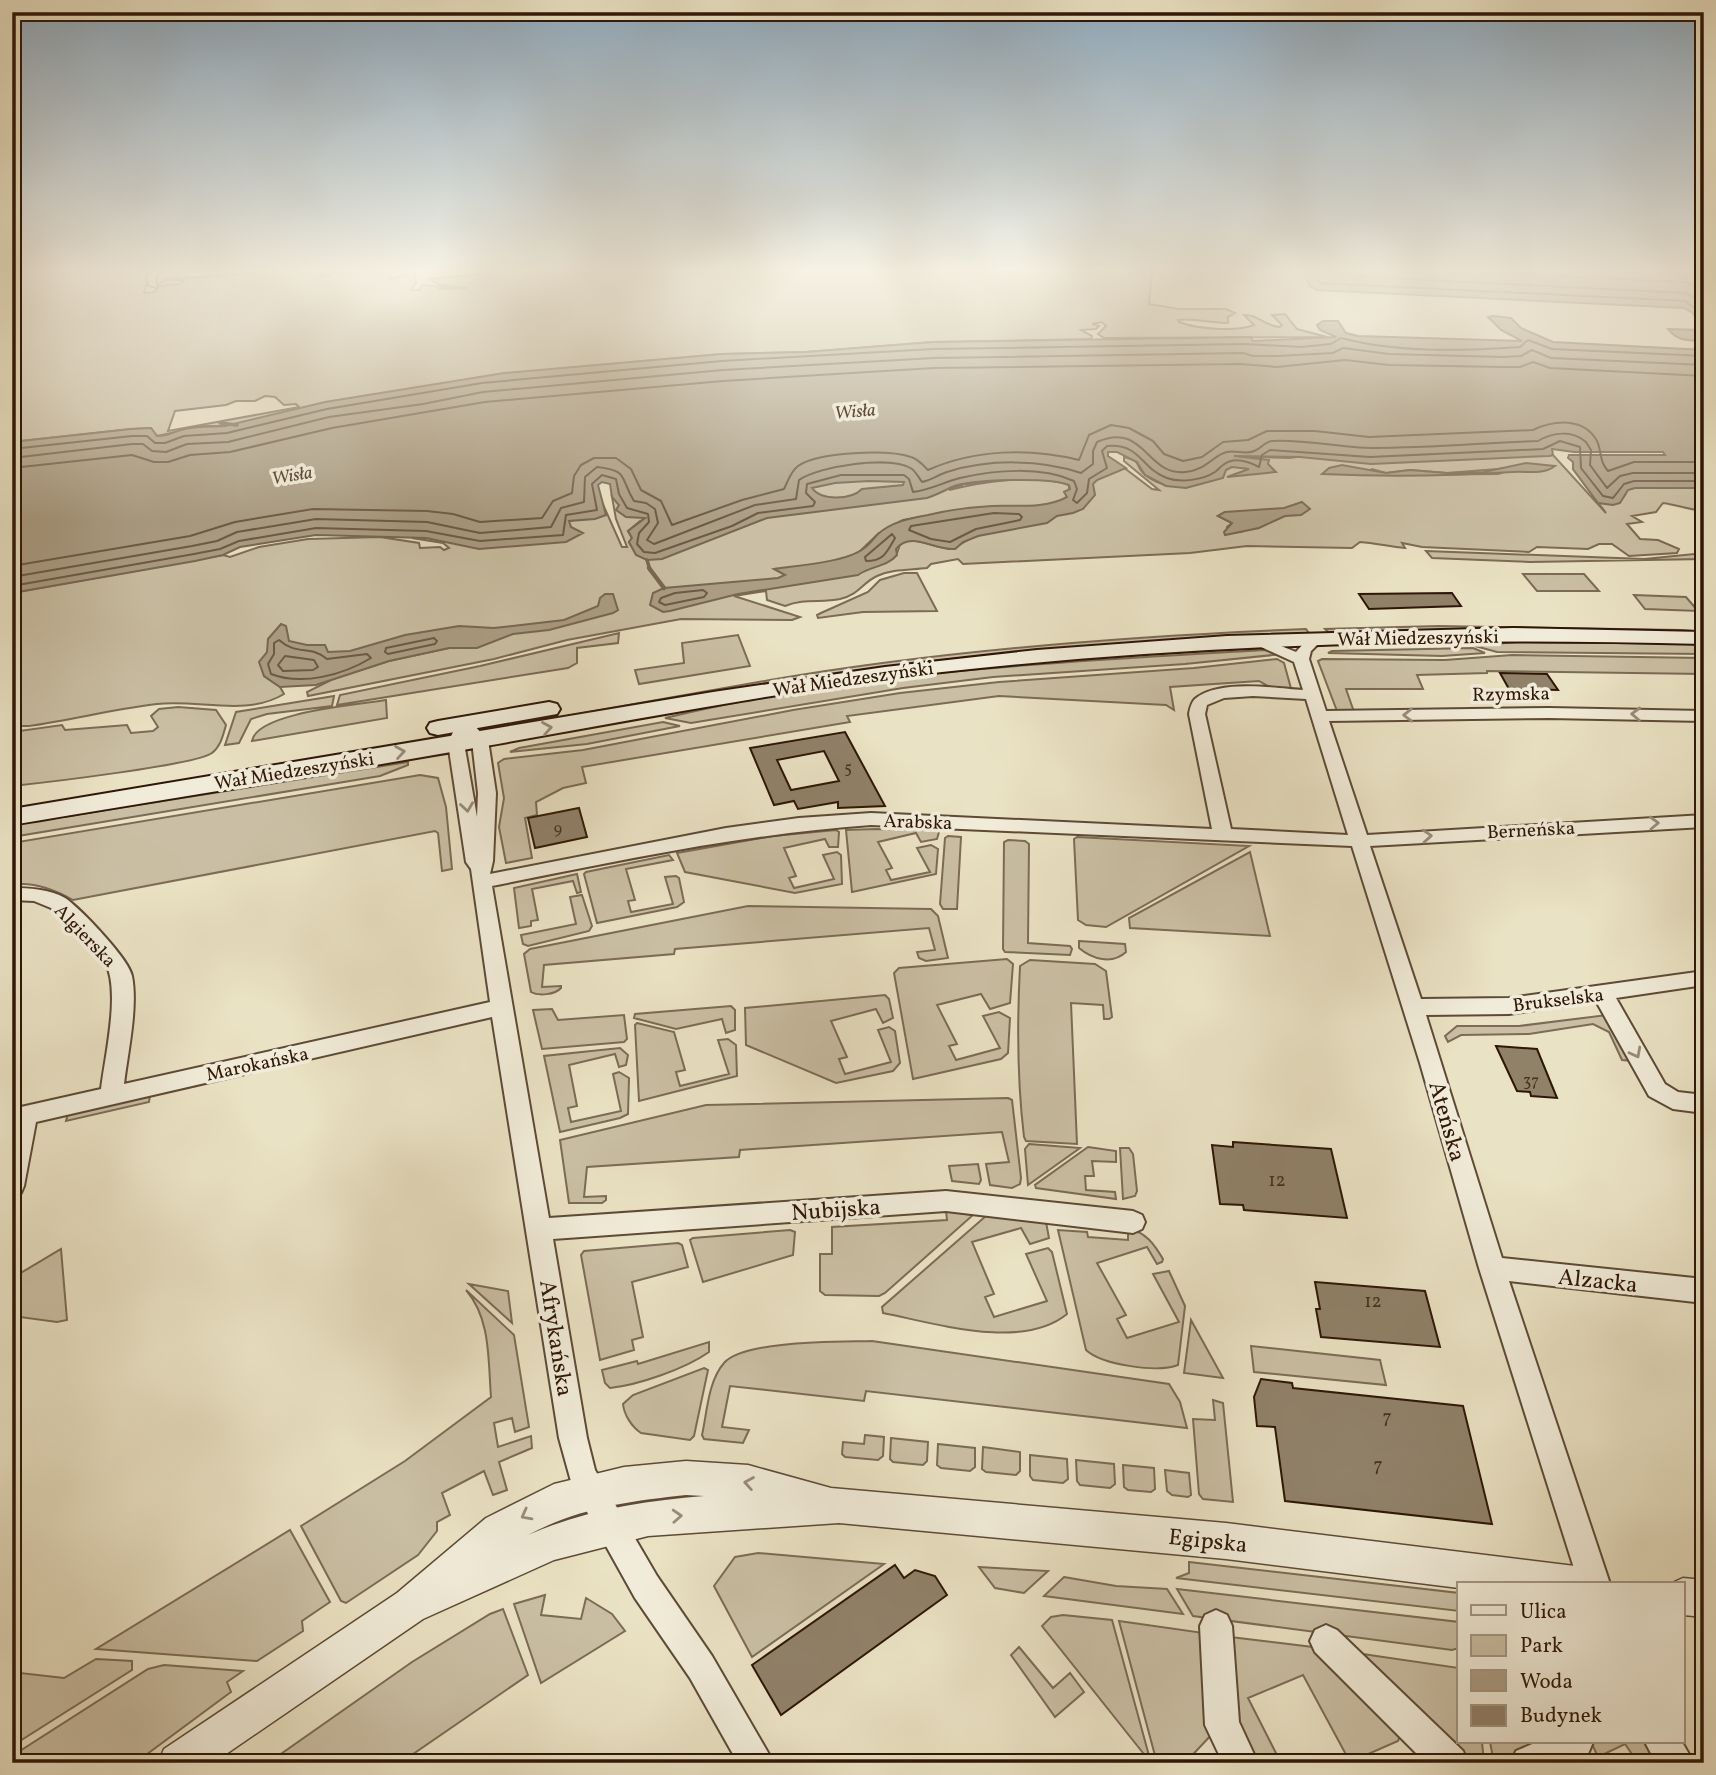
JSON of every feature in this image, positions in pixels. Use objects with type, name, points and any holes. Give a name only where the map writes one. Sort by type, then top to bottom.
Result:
[{"type":"main road","name":"Wał Miedzeszyński","points":[[12,817],[467,735],[807,668],[962,649],[1262,625],[1416,621],[1704,625]]},
{"type":"main road","name":"Wał Miedzeszyński","points":[[12,800],[914,669],[1116,649],[1315,639],[1503,636],[1704,638]]},
{"type":"street","points":[[1256,642],[1301,659],[1304,650],[1315,639]]},
{"type":"street","name":"Ateńska","points":[[1301,659],[1431,1063],[1492,1268],[1594,1582]]},
{"type":"street","points":[[1223,836],[1197,714],[1200,703],[1212,696],[1248,693],[1311,695]]},
{"type":"street","name":"Rzymska","points":[[1319,716],[1625,713],[1704,716]]},
{"type":"street","name":"Afrykańska","points":[[467,735],[475,862],[481,876],[572,1438],[582,1475],[657,1605],[701,1667],[757,1763]]},
{"type":"street","name":"Arabska","points":[[481,876],[736,832],[859,820],[992,823],[1359,841]]},
{"type":"street","name":"Berneńska","points":[[1359,841],[1704,821]]},
{"type":"street","name":"Algierska","points":[[12,894],[36,894],[58,903],[112,957],[121,972],[123,989],[112,1094]]},
{"type":"street","name":"Brukselska","points":[[1411,1007],[1509,1006],[1704,978]]},
{"type":"street","points":[[1602,993],[1657,1090],[1673,1100],[1704,1104]]},
{"type":"street","name":"Marokańska","points":[[19,1116],[501,1007]]},
{"type":"street","points":[[12,1186],[19,1116]]},
{"type":"street","name":"Nubijska","points":[[538,1229],[946,1201],[1133,1222]]},
{"type":"street","name":"Alzacka","points":[[1492,1268],[1704,1292]]},
{"type":"street","name":"Egipska","points":[[410,1606],[499,1531],[554,1502],[649,1480],[716,1479],[748,1482],[839,1505],[1226,1541],[1559,1582]]},
{"type":"street","name":"Egipska","points":[[410,1606],[551,1543],[610,1526],[648,1518],[839,1505]]},
{"type":"street","points":[[1684,1597],[1704,1599]]},
{"type":"street","points":[[177,1763],[410,1606]]},
{"type":"street","points":[[1216,1626],[1222,1725],[1241,1763]]},
{"type":"street","points":[[1326,1641],[1451,1763]]},
{"type":"street","points":[[1528,1763],[1571,1744]]},
{"type":"street","points":[[1664,1744],[1678,1763]]},
{"type":"green space","points":[[12,355],[713,355],[513,373],[235,426],[204,426],[157,436],[151,428],[12,442]],"holes":[[[265,396],[275,397],[284,405],[296,404],[299,407],[168,431],[175,411],[226,405],[236,401],[255,401]]]},
{"type":"green space","points":[[1383,447],[1408,459],[1417,460],[1553,455],[1606,513],[1573,469],[1574,466],[1601,497],[1619,503],[1625,495],[1617,492],[1618,489],[1673,482],[1671,478],[1675,476],[1691,474],[1704,478],[1704,511],[1663,503],[1656,512],[1632,516],[1642,522],[1627,524],[1640,539],[1658,540],[1679,549],[1677,553],[1629,556],[1612,544],[1599,544],[1588,549],[1537,547],[1529,552],[1422,547],[1402,543],[1405,548],[1360,542],[1352,548],[1247,546],[1190,553],[963,564],[958,559],[931,564],[927,568],[883,574],[840,599],[799,602],[785,606],[767,600],[766,591],[734,596],[800,617],[792,620],[681,619],[567,640],[494,659],[308,696],[307,692],[333,679],[389,661],[449,648],[467,639],[464,635],[438,634],[355,655],[310,660],[304,658],[305,653],[283,647],[263,669],[264,676],[280,687],[284,694],[269,701],[238,706],[157,704],[29,726],[12,726],[12,593],[223,555],[230,557],[259,547],[308,539],[380,537],[419,543],[420,548],[440,547],[444,550],[449,548],[443,543],[412,538],[488,537],[561,530],[568,526],[569,521],[600,515],[601,500],[622,547],[627,547],[616,519],[612,497],[627,517],[645,516],[647,513],[642,510],[658,510],[659,513],[640,521],[628,531],[632,538],[629,542],[638,553],[651,557],[681,551],[737,521],[777,507],[797,491],[837,480],[986,482],[964,484],[949,490],[1026,479],[1056,481],[1069,485],[1069,493],[1076,501],[1025,511],[1010,518],[991,513],[986,507],[903,520],[891,526],[902,529],[903,532],[890,537],[879,533],[858,553],[792,577],[772,582],[737,582],[667,592],[657,596],[658,607],[667,609],[740,591],[768,589],[837,575],[851,568],[875,565],[897,553],[901,542],[915,541],[955,549],[983,534],[1042,521],[1081,502],[1081,492],[1076,487],[1082,475],[1115,461],[1152,489],[1159,490],[1124,461],[1124,457],[1136,462],[1143,473],[1155,481],[1183,485],[1197,482],[1198,478],[1207,474],[1195,469],[1162,467],[1175,465],[1179,460],[1214,460],[1208,456],[1290,458],[1336,451],[1370,451]],"holes":[[[1372,469],[1386,473],[1410,470],[1447,473],[1514,469],[1498,474],[1380,475],[1367,472]],[[1225,512],[1245,512],[1260,522],[1241,532],[1227,533],[1227,527],[1232,523],[1218,516]]]},
{"type":"green space","points":[[1426,551],[1644,559],[1704,553],[1704,559],[1530,562],[1432,558]]},
{"type":"green space","points":[[904,573],[917,573],[937,611],[863,612],[818,618],[817,615],[868,592],[880,580]]},
{"type":"green space","points":[[1523,574],[1584,574],[1599,591],[1537,591]]},
{"type":"green space","points":[[1634,595],[1686,597],[1698,611],[1645,609]]},
{"type":"green space","points":[[1439,626],[1704,632],[1328,632],[1325,629]]},
{"type":"green space","points":[[1306,629],[1309,633],[1089,646],[925,662],[779,682],[504,727],[770,680],[902,660],[1105,640]]},
{"type":"green space","points":[[619,633],[618,643],[577,648],[577,663],[568,668],[337,705],[340,695]]},
{"type":"green space","points":[[738,635],[750,666],[639,684],[635,670],[684,663],[682,643]]},
{"type":"green space","points":[[1516,642],[1704,644],[1704,654],[1497,652],[1475,646]]},
{"type":"green space","points":[[1473,648],[1485,653],[1442,656],[1328,653],[1332,651]]},
{"type":"green space","points":[[1265,650],[1283,654],[1185,664],[993,677],[903,688],[691,723],[665,718],[813,689],[964,670]]},
{"type":"green space","points":[[1512,655],[1704,658],[1704,674],[1487,671],[1417,675],[1423,689],[1346,689],[1353,709],[1337,711],[1318,661],[1445,660]]},
{"type":"green space","points":[[1277,659],[1284,663],[1292,692],[1278,692],[1259,681],[1170,687],[1174,710],[1166,705],[999,696],[847,716],[850,722],[582,767],[586,783],[563,788],[536,802],[537,815],[525,818],[532,858],[506,863],[499,827],[504,798],[498,763],[504,759],[583,750],[793,710],[900,693]]},
{"type":"green space","points":[[334,696],[332,706],[267,714],[251,719],[239,743],[225,745],[236,712]]},
{"type":"green space","points":[[386,700],[387,718],[252,741],[258,731],[289,717]]},
{"type":"green space","points":[[178,707],[216,710],[226,725],[220,744],[212,753],[149,768],[12,786],[12,732],[62,725],[65,730],[127,725],[131,733],[153,731],[158,727],[151,716],[159,709]]},
{"type":"green space","points":[[663,722],[680,726],[587,744],[510,752],[519,748]]},
{"type":"green space","points":[[408,762],[408,765],[380,776],[12,837],[12,825]]},
{"type":"green space","points":[[420,775],[438,778],[446,807],[452,869],[442,871],[438,833],[435,831],[73,900],[44,887],[12,885],[12,843]]},
{"type":"green space","points":[[836,830],[839,832],[838,847],[829,847],[825,839],[784,848],[796,876],[789,878],[794,888],[834,879],[823,855],[837,852],[841,855],[842,884],[795,893],[685,872],[677,853],[773,836]]},
{"type":"green space","points":[[846,830],[937,830],[937,839],[921,842],[916,833],[878,842],[892,868],[886,870],[891,880],[930,872],[917,848],[931,845],[938,849],[936,874],[852,892]]},
{"type":"green space","points":[[961,837],[957,909],[943,909],[940,904],[945,838]]},
{"type":"green space","points":[[1077,837],[1249,846],[1106,927],[1086,925],[1078,920],[1074,839]]},
{"type":"green space","points":[[1025,841],[1029,844],[1028,943],[1070,946],[1070,955],[1005,952],[1003,949],[1004,842]]},
{"type":"green space","points":[[1250,852],[1270,936],[1130,928],[1129,918]]},
{"type":"green space","points":[[669,855],[673,860],[626,869],[635,900],[628,901],[631,912],[673,904],[665,877],[679,878],[684,902],[677,907],[597,923],[584,874],[586,872]]},
{"type":"green space","points":[[577,874],[581,892],[577,893],[573,881],[532,889],[538,920],[531,921],[531,926],[519,928],[514,888]]},
{"type":"green space","points":[[582,895],[592,926],[589,931],[528,946],[523,944],[521,935],[576,924],[570,897]]},
{"type":"green space","points":[[748,906],[931,909],[938,916],[948,958],[926,961],[919,958],[917,952],[935,950],[929,928],[675,949],[674,954],[544,965],[542,987],[561,988],[546,994],[531,992],[524,954],[530,949]]},
{"type":"green space","points":[[1079,941],[1125,944],[1126,952],[1115,958],[1102,959],[1079,948]]},
{"type":"green space","points":[[1007,959],[1013,964],[1010,1003],[990,1009],[981,994],[937,1005],[957,1044],[949,1046],[956,1060],[1000,1048],[983,1016],[999,1012],[1010,1018],[1008,1053],[1001,1059],[913,1079],[894,973],[899,968]]},
{"type":"green space","points":[[1030,960],[1095,964],[1106,971],[1112,1017],[1104,1019],[1103,1005],[1071,1003],[1077,1144],[1026,1141],[1024,1137],[1019,1072],[1019,987],[1020,966]]},
{"type":"green space","points":[[885,995],[889,999],[893,1018],[883,1023],[876,1009],[831,1021],[847,1057],[839,1059],[845,1074],[891,1062],[878,1030],[889,1027],[895,1031],[900,1063],[893,1071],[836,1083],[746,1045],[745,1008]]},
{"type":"green space","points":[[731,1006],[735,1010],[735,1030],[726,1033],[722,1019],[676,1029],[634,1018],[635,1014]]},
{"type":"green space","points":[[552,1009],[558,1020],[624,1015],[627,1039],[624,1042],[542,1049],[533,1010]]},
{"type":"green space","points":[[1607,1015],[1634,1061],[1622,1060],[1609,1032],[1593,1024],[1529,1034],[1461,1035],[1448,1042],[1445,1036],[1457,1026],[1519,1026]]},
{"type":"green space","points":[[637,1023],[674,1032],[685,1070],[676,1072],[680,1086],[729,1074],[718,1040],[728,1039],[736,1045],[737,1076],[639,1101]]},
{"type":"green space","points":[[620,1048],[628,1055],[626,1065],[619,1067],[615,1054],[569,1065],[577,1106],[568,1108],[571,1122],[621,1111],[613,1074],[619,1072],[629,1078],[628,1114],[560,1132],[544,1056]]},
{"type":"green space","points":[[150,1095],[149,1102],[66,1121],[68,1113]]},
{"type":"green space","points":[[1012,1100],[1021,1178],[1020,1184],[1012,1188],[990,1185],[986,1164],[1009,1162],[1002,1132],[740,1150],[739,1157],[587,1167],[584,1197],[606,1196],[606,1200],[602,1203],[569,1203],[560,1140],[706,1105]]},
{"type":"green space","points":[[1029,1144],[1080,1148],[1028,1185],[1025,1149]]},
{"type":"green space","points":[[1088,1147],[1116,1151],[1116,1162],[1092,1161],[1094,1176],[1085,1176],[1086,1190],[1115,1192],[1116,1199],[1036,1188],[1035,1185]]},
{"type":"green space","points":[[1120,1148],[1129,1148],[1133,1154],[1137,1191],[1135,1196],[1123,1199]]},
{"type":"green space","points":[[978,1164],[981,1180],[979,1184],[952,1181],[949,1166]]},
{"type":"green space","points":[[946,1211],[973,1215],[885,1293],[879,1296],[825,1295],[820,1291],[820,1254],[832,1254],[832,1227],[947,1220]]},
{"type":"green space","points":[[987,1215],[1046,1222],[1049,1238],[1030,1244],[1021,1228],[972,1242],[994,1294],[985,1297],[994,1317],[1047,1301],[1026,1254],[1048,1248],[1052,1252],[1067,1314],[1048,1325],[1026,1331],[1002,1333],[952,1327],[883,1313],[882,1307]]},
{"type":"green space","points":[[1128,1229],[1149,1240],[1163,1259],[1157,1264],[1147,1247],[1097,1263],[1126,1315],[1117,1319],[1127,1338],[1179,1322],[1153,1274],[1169,1271],[1185,1306],[1178,1365],[1157,1368],[1130,1366],[1104,1360],[1086,1350],[1058,1230],[1087,1232],[1088,1237],[1128,1240]]},
{"type":"green space","points":[[790,1230],[795,1232],[793,1255],[703,1282],[690,1240],[693,1238]]},
{"type":"green space","points":[[678,1243],[682,1245],[688,1267],[632,1282],[643,1337],[632,1340],[634,1350],[600,1360],[581,1255],[584,1251]]},
{"type":"green space","points":[[61,1249],[67,1320],[57,1322],[12,1316],[19,1274]]},
{"type":"green space","points":[[469,1284],[508,1291],[512,1323]]},
{"type":"green space","points":[[466,1290],[514,1335],[529,1427],[515,1432],[512,1418],[494,1423],[498,1447],[531,1436],[532,1448],[499,1462],[507,1490],[493,1495],[484,1471],[442,1493],[450,1515],[437,1522],[437,1531],[418,1555],[346,1603],[341,1601],[301,1526],[405,1461],[491,1397],[484,1327],[474,1301]]},
{"type":"green space","points":[[1191,1320],[1223,1378],[1184,1373]]},
{"type":"green space","points":[[872,1341],[1169,1384],[1180,1402],[1187,1428],[866,1391],[864,1401],[730,1386],[722,1427],[749,1430],[743,1443],[704,1439],[702,1435],[715,1379],[724,1363],[735,1355],[771,1346]]},
{"type":"green space","points":[[709,1342],[709,1352],[675,1370],[621,1386],[610,1388],[605,1383],[602,1370],[637,1361],[638,1364]]},
{"type":"green space","points":[[1251,1346],[1380,1360],[1386,1385],[1254,1372]]},
{"type":"green space","points":[[704,1368],[708,1370],[694,1436],[690,1440],[641,1433],[632,1424],[623,1404],[633,1395]]},
{"type":"green space","points":[[1213,1400],[1223,1403],[1233,1502],[1203,1499],[1199,1494],[1193,1419],[1215,1420]]},
{"type":"green space","points":[[865,1435],[884,1437],[883,1456],[878,1460],[845,1457],[842,1454],[843,1442],[864,1444]]},
{"type":"green space","points":[[891,1438],[928,1442],[927,1461],[923,1465],[893,1462],[890,1459]]},
{"type":"green space","points":[[938,1444],[975,1448],[975,1467],[970,1471],[941,1468],[937,1465]]},
{"type":"green space","points":[[983,1447],[1020,1452],[1020,1471],[1016,1475],[986,1472],[982,1469]]},
{"type":"green space","points":[[1030,1455],[1067,1459],[1068,1479],[1063,1483],[1033,1480],[1030,1476]]},
{"type":"green space","points":[[1076,1460],[1114,1464],[1115,1484],[1110,1488],[1080,1485],[1077,1481]]},
{"type":"green space","points":[[1123,1465],[1154,1468],[1155,1489],[1151,1492],[1128,1490],[1124,1487]]},
{"type":"green space","points":[[1165,1470],[1189,1473],[1191,1495],[1172,1495],[1167,1491]]},
{"type":"green space","points":[[290,1530],[330,1602],[302,1621],[303,1631],[257,1661],[96,1649]]},
{"type":"green space","points":[[758,1553],[884,1564],[752,1657],[714,1586],[735,1557]]},
{"type":"green space","points":[[1189,1562],[1457,1593],[1457,1611],[1176,1578],[1189,1573]]},
{"type":"green space","points":[[979,1567],[1048,1571],[1024,1593],[995,1588]]},
{"type":"green space","points":[[1064,1577],[1116,1586],[1167,1589],[1183,1614],[1044,1596]]},
{"type":"green space","points":[[1177,1589],[1457,1622],[1457,1649],[1452,1650],[1193,1616]]},
{"type":"green space","points":[[545,1595],[541,1615],[581,1619],[586,1598],[612,1614],[625,1631],[541,1683],[514,1604]]},
{"type":"green space","points":[[503,1609],[528,1675],[400,1763],[268,1763],[412,1662],[490,1614]]},
{"type":"green space","points":[[1063,1615],[1112,1620],[1151,1763],[1042,1626],[1051,1617]]},
{"type":"green space","points":[[1119,1621],[1211,1634],[1213,1733],[1185,1763],[1157,1763]]},
{"type":"green space","points":[[1222,1636],[1321,1648],[1402,1730],[1398,1741],[1350,1762],[1303,1675],[1248,1698],[1281,1763],[1249,1763],[1226,1719]]},
{"type":"green space","points":[[1019,1647],[1053,1688],[1070,1673],[1084,1692],[1055,1717],[1011,1655]]},
{"type":"green space","points":[[1349,1652],[1457,1668],[1457,1744],[1482,1744],[1484,1763],[1462,1763]]},
{"type":"green space","points":[[96,1659],[132,1661],[132,1670],[12,1746],[12,1672],[64,1678]]},
{"type":"green space","points":[[164,1665],[243,1671],[227,1682],[231,1692],[135,1763],[12,1763],[12,1756],[148,1669]]},
{"type":"green space","points":[[1490,1744],[1544,1744],[1500,1763],[1494,1763]]},
{"type":"green space","points":[[1592,1744],[1625,1744],[1598,1757]]},
{"type":"green space","points":[[1625,1744],[1657,1744],[1670,1763],[1638,1763]]},
{"type":"water","name":"Wisła","points":[[712,355],[1704,355],[1704,488],[1635,488],[1628,490],[1620,503],[1598,503],[1568,458],[1569,455],[1665,455],[1663,452],[1574,452],[1552,449],[1553,455],[1549,456],[1371,464],[1300,457],[1234,456],[1269,460],[1268,464],[1276,472],[1227,477],[1249,469],[1232,467],[1226,470],[1223,478],[1186,488],[1166,486],[1145,475],[1137,462],[1117,452],[1108,452],[1108,456],[1126,468],[1097,480],[1093,484],[1095,495],[1083,509],[1057,516],[1047,523],[978,536],[963,542],[955,549],[909,541],[896,549],[897,555],[893,559],[858,575],[738,594],[663,612],[650,605],[653,593],[664,588],[778,578],[785,575],[774,569],[845,557],[865,547],[889,526],[902,521],[968,508],[1049,503],[1067,497],[1064,492],[1070,489],[1069,485],[1029,480],[975,482],[952,487],[927,498],[767,518],[662,559],[647,560],[636,555],[629,542],[632,538],[628,531],[645,518],[626,517],[616,510],[619,505],[612,497],[610,484],[602,482],[598,485],[606,515],[595,519],[569,521],[571,527],[583,533],[566,542],[479,549],[426,538],[316,535],[240,547],[223,555],[195,561],[12,593],[12,442],[151,428],[157,436],[161,436],[190,428],[225,426],[325,402],[504,373]],"holes":[[[869,481],[904,482],[903,485],[862,489],[857,493],[836,498],[822,495],[812,488],[835,483]]]},
{"type":"water","points":[[1526,463],[1555,466],[1540,472],[1394,476],[1322,474],[1329,468],[1342,465],[1386,473],[1410,470],[1447,473],[1484,472]]},
{"type":"water","points":[[1302,502],[1310,509],[1301,515],[1285,516],[1259,528],[1225,535],[1224,532],[1232,523],[1218,516],[1225,512],[1284,508]]},
{"type":"water","points":[[605,594],[613,594],[618,610],[613,613],[549,630],[513,634],[477,648],[449,648],[389,661],[316,685],[280,687],[264,676],[259,662],[267,652],[268,639],[281,624],[286,626],[289,641],[325,645],[328,652],[350,651],[405,635],[459,626],[494,628],[564,620],[598,606],[600,598]]},
{"type":"building","points":[[1452,593],[1461,606],[1369,609],[1359,594]]},
{"type":"building","points":[[1500,673],[1547,674],[1558,690],[1509,689]]},
{"type":"building","points":[[845,732],[885,806],[838,808],[838,802],[798,809],[794,801],[774,805],[750,748]],"holes":[[[824,751],[839,781],[791,790],[777,760]]]},
{"type":"building","points":[[579,808],[587,837],[535,848],[528,818]]},
{"type":"building","points":[[1496,1046],[1537,1049],[1557,1098],[1531,1096],[1530,1092],[1517,1091]]},
{"type":"building","points":[[1233,1142],[1331,1149],[1347,1218],[1244,1210],[1243,1205],[1220,1204],[1212,1145],[1233,1147]]},
{"type":"building","points":[[1315,1282],[1425,1291],[1440,1347],[1321,1337]]},
{"type":"building","points":[[1261,1379],[1292,1383],[1293,1388],[1463,1406],[1492,1524],[1285,1501],[1275,1427],[1257,1426],[1254,1397]]},
{"type":"building","points":[[895,1565],[904,1578],[915,1570],[935,1576],[947,1595],[781,1715],[752,1665]]},
{"type":"waterway","points":[[220,423],[237,425]]},
{"type":"waterway","points":[[647,560],[650,569]]},
{"type":"waterway","points":[[650,569],[664,588]]}]
